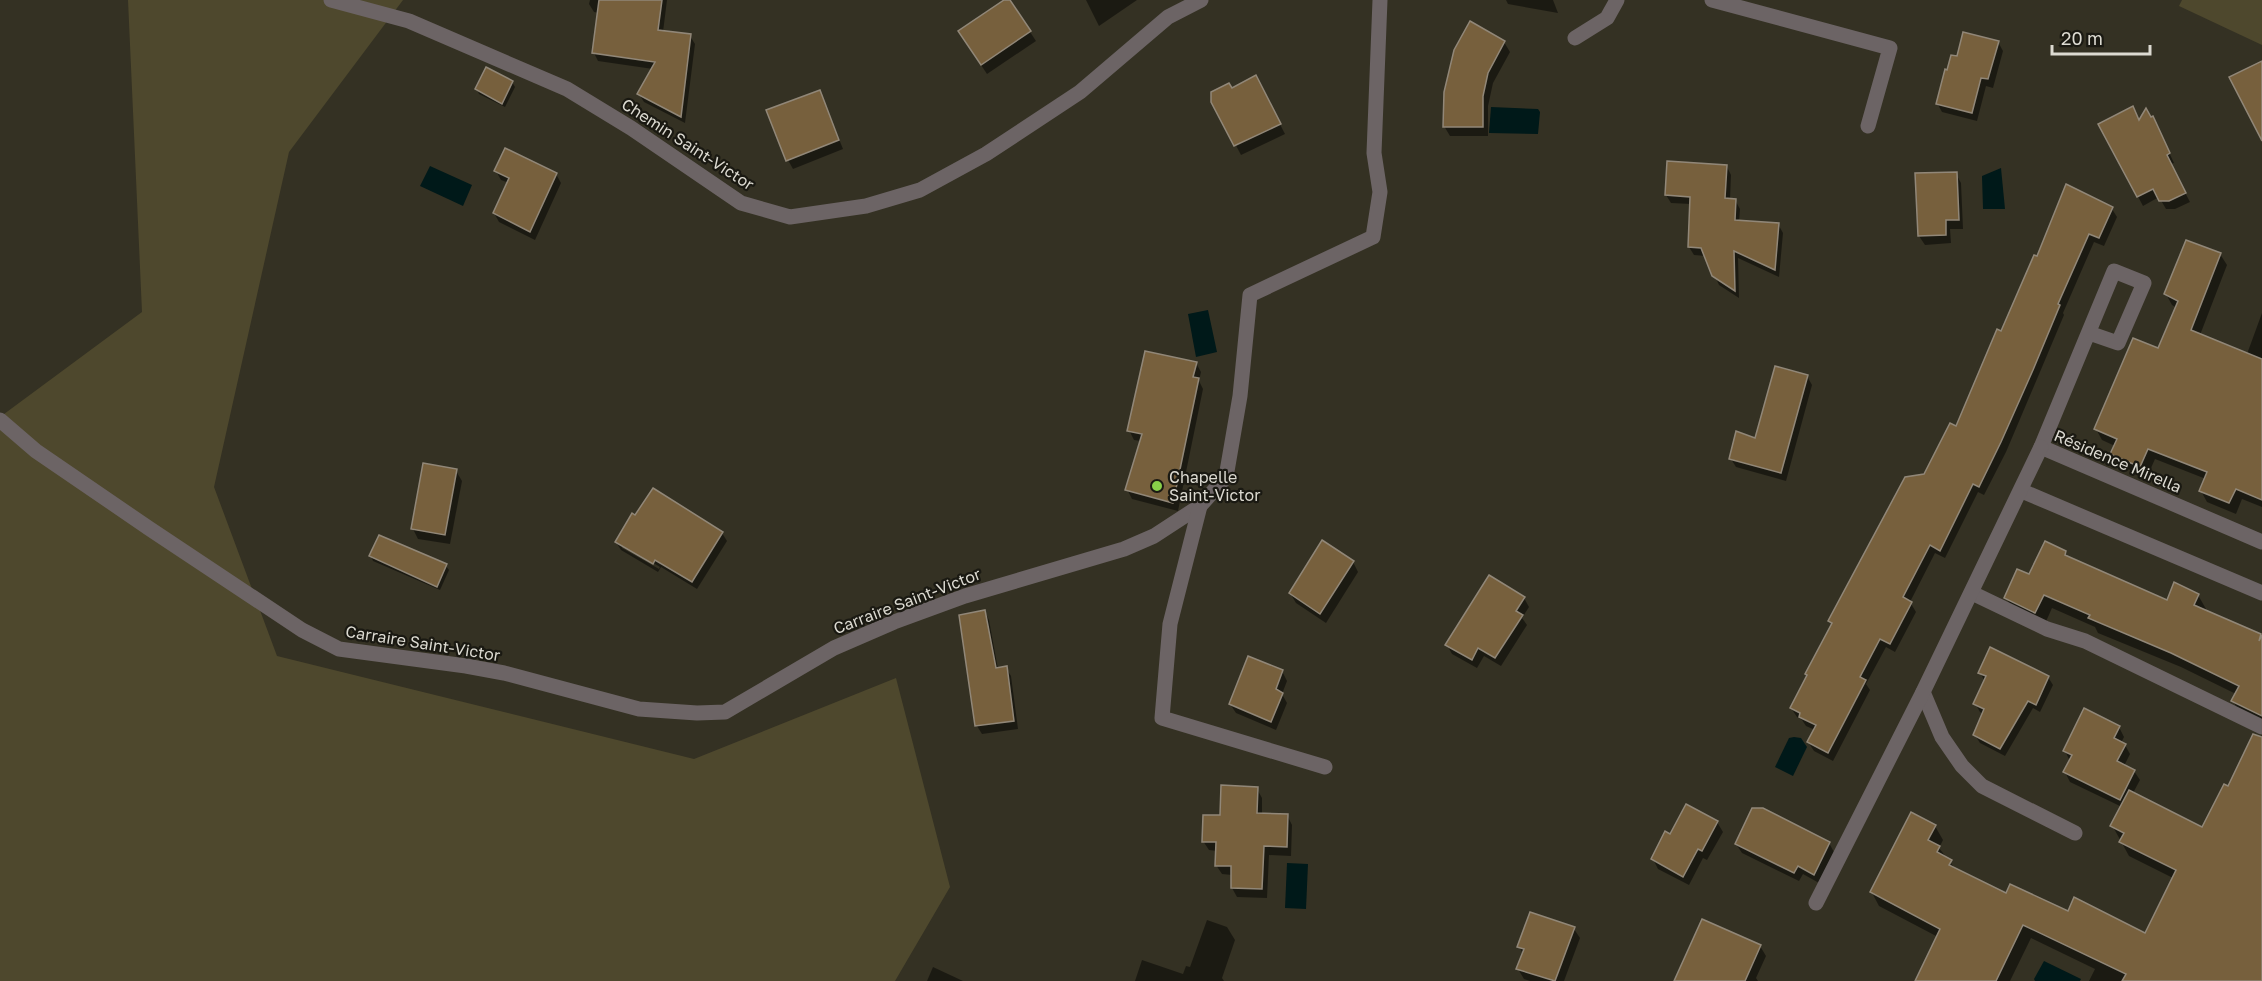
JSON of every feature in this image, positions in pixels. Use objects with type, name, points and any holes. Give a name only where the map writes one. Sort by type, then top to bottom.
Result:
[{"type":"street","name":"Chemin Saint-Victor","points":[[331,0],[410,21],[567,89],[631,128],[741,203],[790,217],[866,206],[920,190],[986,154],[1080,92],[1168,17],[1201,0]]},
{"type":"street","name":"Carraire Saint-Victor","points":[[0,420],[36,451],[150,530],[302,630],[339,649],[466,666],[639,709],[686,713],[725,712],[834,648],[894,622],[965,596],[1124,549],[1154,536],[1200,506],[1226,477],[1240,396],[1250,295],[1373,237],[1380,192],[1374,153],[1380,0]]},
{"type":"street","points":[[1575,38],[1607,18],[1617,0]]},
{"type":"street","points":[[1712,0],[1890,48],[1868,126]]},
{"type":"street","name":"Résidence Mirella","points":[[2089,333],[2118,343],[2144,283],[2114,271],[2041,447],[2262,542]]},
{"type":"street","points":[[1816,903],[1972,593],[2041,447]]},
{"type":"street","points":[[2022,491],[2262,593]]},
{"type":"street","points":[[1200,506],[1170,624],[1162,718],[1325,767]]},
{"type":"street","points":[[1972,593],[2047,629],[2085,641],[2262,727]]},
{"type":"street","points":[[1923,692],[1942,737],[1962,766],[1982,786],[2075,833]]},
{"type":"shaded area","points":[[128,0],[403,0],[289,152],[214,487],[277,656],[694,759],[896,678],[950,887],[895,981],[0,981],[0,417],[142,312]]},
{"type":"shaded area","points":[[2182,0],[2262,0],[2262,45],[2179,6]]},
{"type":"water","points":[[1491,107],[1538,109],[1540,112],[1538,134],[1489,133]]},
{"type":"water","points":[[430,166],[472,185],[463,206],[420,186]]},
{"type":"water","points":[[2001,168],[2005,209],[1983,209],[1982,176]]},
{"type":"water","points":[[1208,310],[1217,352],[1196,357],[1188,314]]},
{"type":"water","points":[[1789,738],[1801,738],[1807,747],[1793,776],[1775,767]]},
{"type":"water","points":[[1287,863],[1308,864],[1306,909],[1285,908]]},
{"type":"water","points":[[2044,961],[2081,979],[2080,981],[2035,981]]},
{"type":"building","points":[[599,0],[662,0],[658,30],[691,34],[681,117],[637,94],[655,62],[592,53]]},
{"type":"building","points":[[1004,0],[1010,0],[1031,31],[981,65],[958,31]]},
{"type":"building","points":[[1470,21],[1505,41],[1488,73],[1483,96],[1483,127],[1443,127],[1444,92],[1454,50]]},
{"type":"building","points":[[1963,32],[1999,41],[1988,79],[1981,78],[1972,113],[1936,104],[1945,69],[1947,70],[1951,55],[1957,56]]},
{"type":"building","points":[[2262,61],[2262,141],[2229,77]]},
{"type":"building","points":[[486,67],[513,81],[502,104],[475,89]]},
{"type":"building","points":[[1256,75],[1281,124],[1234,146],[1211,102],[1211,92],[1229,83],[1232,88]]},
{"type":"building","points":[[820,90],[839,140],[786,161],[766,110]]},
{"type":"building","points":[[2133,106],[2139,120],[2146,108],[2151,117],[2153,116],[2170,153],[2167,155],[2186,193],[2169,201],[2159,201],[2153,189],[2137,197],[2098,124]]},
{"type":"building","points":[[505,148],[557,173],[530,232],[493,213],[509,178],[494,171]]},
{"type":"building","points":[[1667,161],[1727,165],[1725,198],[1736,199],[1735,220],[1779,223],[1775,270],[1734,251],[1735,291],[1712,276],[1701,248],[1688,247],[1690,197],[1665,195]]},
{"type":"building","points":[[1957,172],[1959,220],[1946,220],[1946,235],[1918,236],[1915,173]]},
{"type":"building","points":[[2066,184],[2113,207],[2099,238],[2089,234],[2058,304],[2060,305],[2033,370],[1979,487],[1973,484],[1940,551],[1930,545],[1903,597],[1912,602],[1890,644],[1880,639],[1860,677],[1866,680],[1828,753],[1807,742],[1816,725],[1799,717],[1800,713],[1790,708],[1832,623],[1828,621],[1905,477],[1924,474],[1950,423],[1956,426],[1997,329],[2001,331],[2034,255],[2037,256]]},
{"type":"building","points":[[2186,240],[2221,253],[2191,330],[2262,359],[2262,500],[2236,489],[2229,503],[2199,491],[2207,472],[2148,449],[2140,467],[2110,454],[2117,439],[2094,429],[2133,338],[2158,348],[2178,301],[2164,294]]},
{"type":"building","points":[[1145,351],[1197,362],[1193,377],[1199,378],[1173,503],[1125,490],[1142,434],[1127,431]]},
{"type":"building","points":[[1775,366],[1808,375],[1781,473],[1729,459],[1736,431],[1755,438]]},
{"type":"building","points":[[423,463],[457,469],[445,535],[411,529]]},
{"type":"building","points":[[653,488],[723,532],[692,582],[655,560],[653,564],[615,542],[632,513],[635,515]]},
{"type":"building","points":[[379,535],[447,564],[437,587],[369,556]]},
{"type":"building","points":[[1322,540],[1354,561],[1320,614],[1289,593]]},
{"type":"building","points":[[2045,541],[2066,551],[2065,555],[2167,600],[2174,582],[2199,594],[2194,605],[2261,634],[2259,641],[2262,635],[2262,716],[2231,701],[2239,686],[2171,653],[2088,618],[2090,615],[2044,595],[2035,613],[2004,598],[2017,569],[2029,574]]},
{"type":"building","points":[[1489,575],[1525,597],[1516,611],[1523,615],[1495,658],[1478,648],[1472,660],[1445,645]]},
{"type":"building","points":[[985,610],[996,668],[1007,666],[1014,721],[975,726],[959,615]]},
{"type":"building","points":[[1990,647],[2049,676],[2036,705],[2028,701],[2000,749],[1973,735],[1984,709],[1973,704],[1986,676],[1978,673]]},
{"type":"building","points":[[1248,656],[1283,670],[1276,689],[1283,693],[1271,722],[1229,704]]},
{"type":"building","points":[[2084,708],[2120,726],[2114,738],[2126,744],[2117,761],[2135,770],[2120,800],[2063,772],[2072,755],[2063,751]]},
{"type":"building","points":[[2253,734],[2262,737],[2262,981],[2122,981],[2126,974],[2023,925],[1996,981],[1915,981],[1940,929],[1870,892],[1911,812],[1936,825],[1928,840],[1940,846],[1937,852],[1952,860],[1949,865],[2006,893],[2010,884],[2068,911],[2074,897],[2145,933],[2176,870],[2119,842],[2124,833],[2110,826],[2129,790],[2202,827],[2224,784],[2228,786]]},
{"type":"building","points":[[1221,785],[1258,787],[1257,813],[1288,814],[1287,847],[1264,846],[1262,889],[1231,888],[1231,866],[1215,866],[1216,842],[1202,842],[1203,815],[1220,815]]},
{"type":"building","points":[[1686,804],[1718,821],[1702,851],[1698,849],[1683,877],[1651,859],[1665,831],[1670,834]]},
{"type":"building","points":[[1752,808],[1763,808],[1830,842],[1814,875],[1798,866],[1794,873],[1735,844]]},
{"type":"building","points":[[1530,912],[1575,927],[1555,981],[1516,969],[1524,949],[1517,947]]},
{"type":"building","points":[[1702,919],[1761,945],[1745,981],[1674,981]]},
{"type":"place","name":"Chapelle Saint-Victor","points":[[1157,486]]}]
